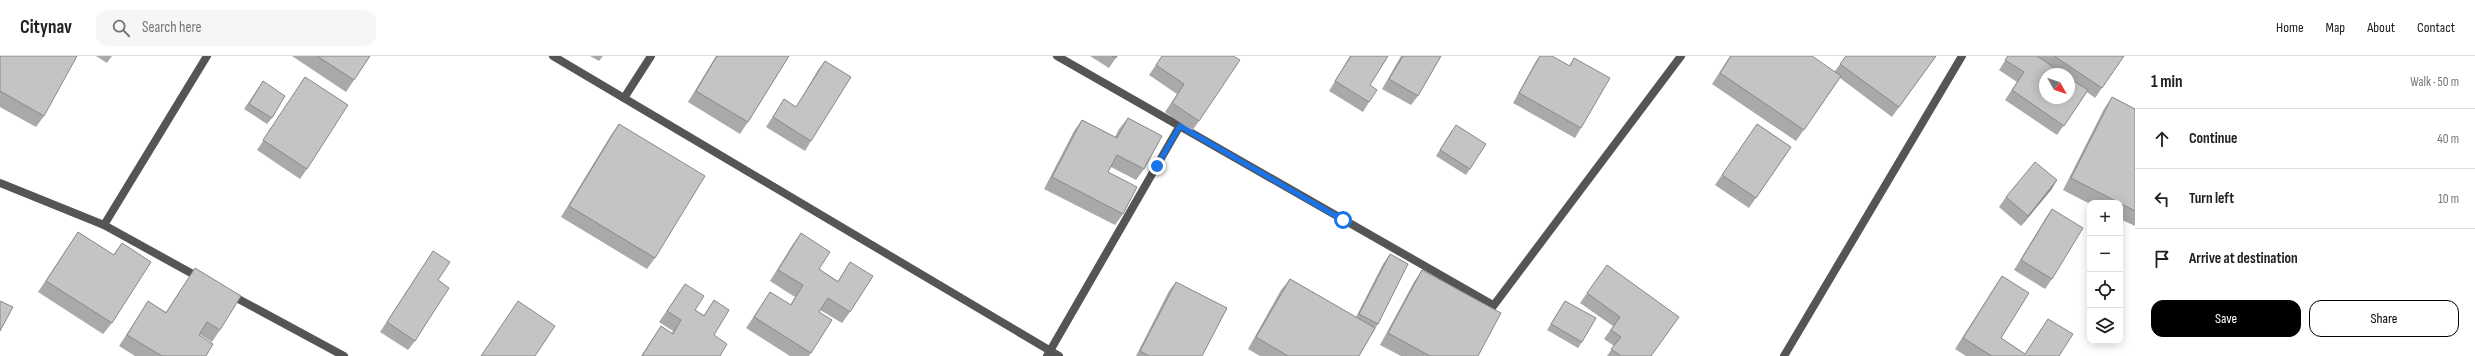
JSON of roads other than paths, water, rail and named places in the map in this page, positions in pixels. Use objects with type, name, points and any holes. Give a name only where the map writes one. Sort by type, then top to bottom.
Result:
[{"type":"street","points":[[104,226],[207,56]]},
{"type":"street","points":[[553,56],[1048,353],[1059,356]]},
{"type":"street","points":[[624,98],[651,56]]},
{"type":"street","points":[[1057,56],[1493,305]]},
{"type":"street","points":[[1486,318],[1493,305],[1681,56]]},
{"type":"street","points":[[1784,356],[1962,56]]},
{"type":"street","points":[[1048,353],[1188,113]]},
{"type":"street","points":[[0,183],[104,226],[207,281]]},
{"type":"street","points":[[220,289],[344,356]]}]
